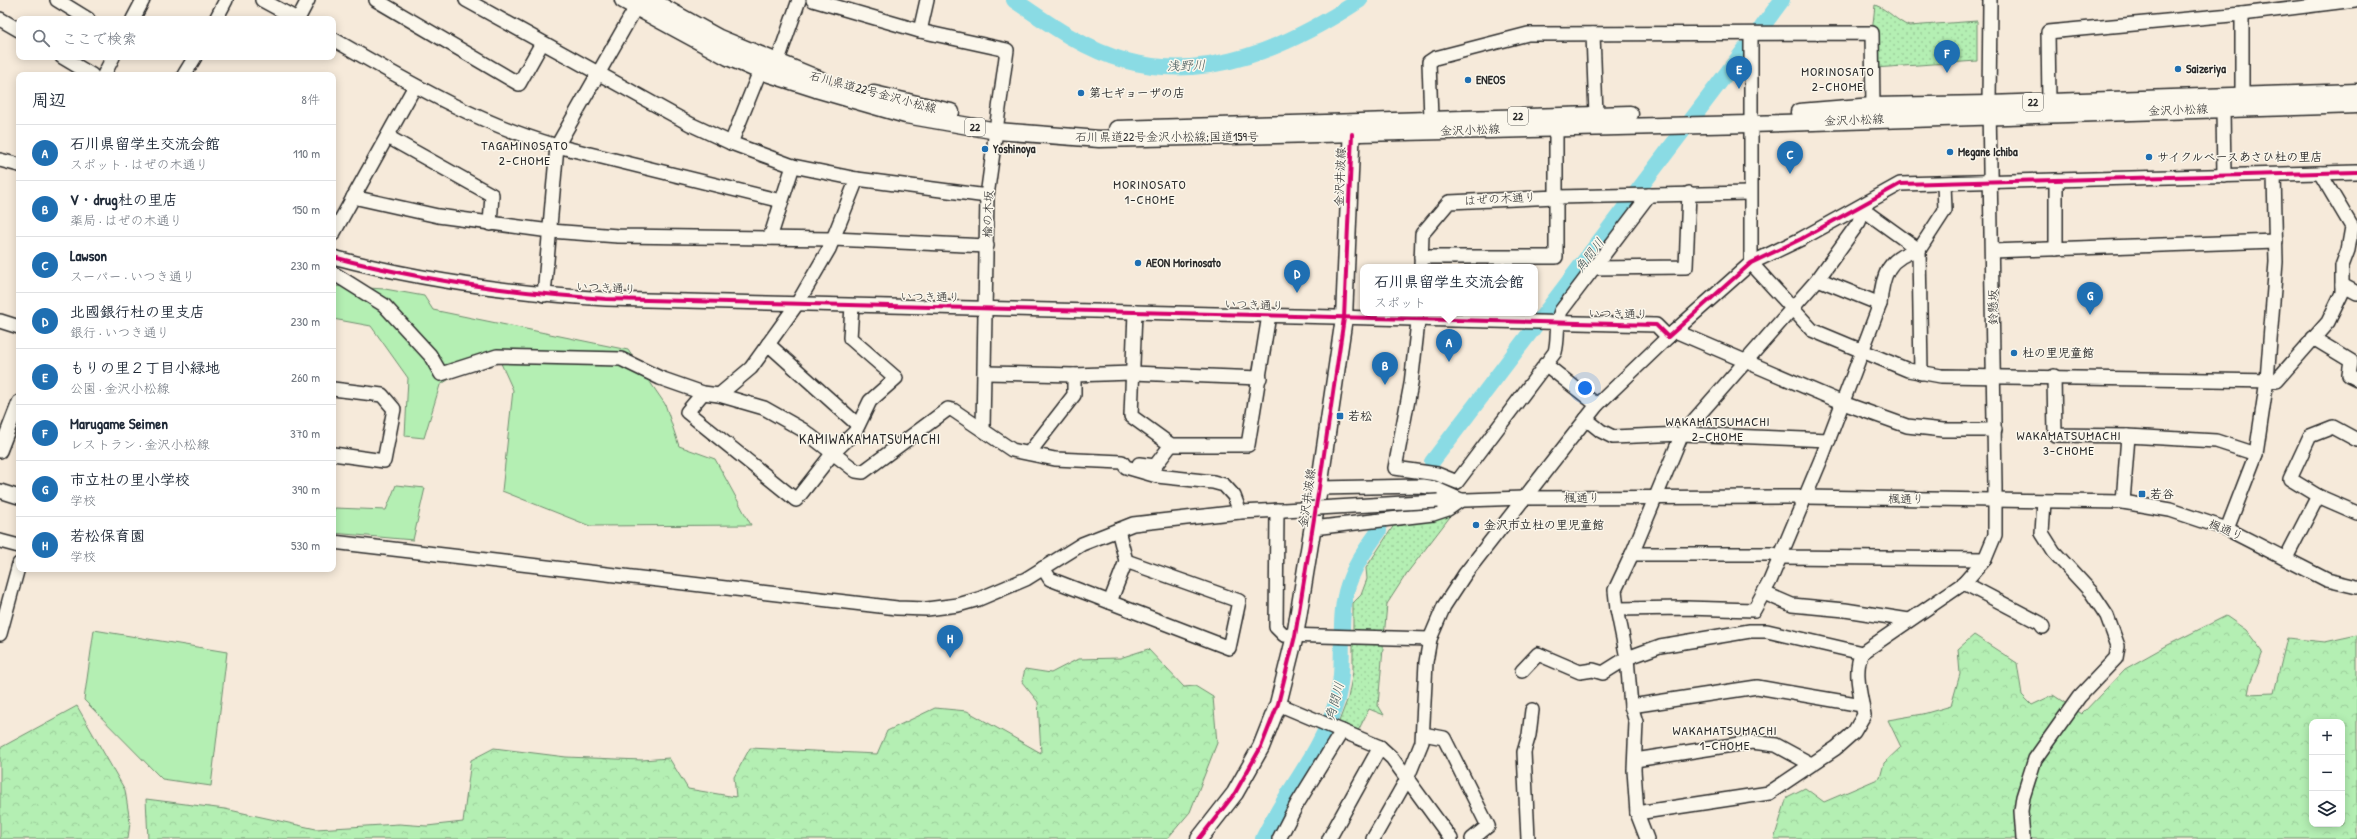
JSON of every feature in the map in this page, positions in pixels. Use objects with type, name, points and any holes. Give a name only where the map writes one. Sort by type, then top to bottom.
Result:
[{"type":"main road","name":"石川県道22号金沢小松線","points":[[650,0],[718,38],[824,81],[997,126]]},
{"type":"main road","name":"石川県道22号金沢小松線;国道159号","points":[[633,2],[728,56],[760,71],[906,115],[1099,139],[1139,139],[1352,128]]},
{"type":"main road","name":"金沢小松線","points":[[1750,118],[1795,112],[1873,106],[1989,110],[2049,101],[2357,92]]},
{"type":"main road","name":"金沢小松線","points":[[1352,128],[1556,127],[1707,118],[1750,118],[1989,110],[2223,109],[2357,104]]},
{"type":"main road","name":"金沢小松線","points":[[1352,128],[1431,119],[1596,114],[1681,119]]},
{"type":"main road","name":"金沢井波線","points":[[1199,839],[1223,810],[1245,778],[1261,747],[1278,704],[1295,636],[1320,488],[1344,318],[1352,128]]},
{"type":"street","points":[[57,0],[83,16]]},
{"type":"street","points":[[135,16],[143,0]]},
{"type":"street","points":[[218,16],[226,0]]},
{"type":"street","points":[[262,0],[291,16]]},
{"type":"street","points":[[299,16],[308,0]]},
{"type":"street","points":[[376,0],[519,84],[542,44]]},
{"type":"street","points":[[466,0],[542,44],[690,124],[731,143],[793,166],[858,178],[987,196]]},
{"type":"street","points":[[777,63],[799,0]]},
{"type":"street","points":[[813,0],[920,31],[928,0]]},
{"type":"street","name":"鈴懸坂","points":[[1862,653],[1964,583],[1985,559],[1995,535],[1992,182],[1989,110],[1990,0]]},
{"type":"street","points":[[2049,101],[2048,32],[2242,14],[2355,0]]},
{"type":"street","points":[[544,295],[557,146],[598,74],[633,2]]},
{"type":"street","points":[[2242,14],[2242,95]]},
{"type":"street","points":[[0,18],[16,28]]},
{"type":"street","name":"楡の木坂","points":[[920,31],[1007,50],[987,196],[983,429]]},
{"type":"street","points":[[1431,119],[1429,62],[1435,58],[1528,34],[1872,33],[1873,106]]},
{"type":"street","points":[[1593,34],[1596,114]]},
{"type":"street","points":[[1752,34],[1750,118],[1751,263],[1792,310],[1812,330],[1861,352],[1921,373],[1942,376],[1994,378],[2054,376],[2276,381],[2328,322],[2342,293],[2342,266],[2348,250],[2352,227],[2320,173]]},
{"type":"street","points":[[336,41],[448,104],[515,134],[557,146],[781,202]]},
{"type":"street","points":[[67,60],[87,72]]},
{"type":"street","points":[[106,72],[112,60]]},
{"type":"street","points":[[186,72],[192,60]]},
{"type":"street","points":[[731,143],[760,71]]},
{"type":"street","points":[[336,228],[415,86]]},
{"type":"street","points":[[2223,109],[2224,176]]},
{"type":"street","points":[[1421,262],[1556,258],[1556,127]]},
{"type":"street","points":[[388,137],[492,195],[490,224]]},
{"type":"street","points":[[0,160],[16,164]]},
{"type":"street","points":[[770,238],[793,166]]},
{"type":"street","points":[[1373,839],[1407,779],[1416,759],[1423,734],[1426,662],[1430,639],[1444,606],[1464,574],[1597,405],[1672,334],[1751,263],[1801,239],[1838,217],[1900,184],[2357,172]]},
{"type":"street","points":[[2227,529],[2256,454],[2267,380],[2276,240],[2274,175]]},
{"type":"street","points":[[719,395],[752,368],[797,304],[833,239],[858,178]]},
{"type":"street","points":[[2056,180],[2056,249]]},
{"type":"street","points":[[1921,373],[1919,250],[1946,210],[1944,184]]},
{"type":"street","name":"はぜの木通り","points":[[1421,262],[1422,234],[1449,202],[1556,197],[1750,192]]},
{"type":"street","points":[[1594,268],[1686,267],[1689,193]]},
{"type":"street","points":[[1419,316],[1411,384],[1394,468],[1437,474],[1456,482],[1556,348],[1552,322],[1594,268],[1646,195]]},
{"type":"street","points":[[353,197],[438,216],[550,231],[618,236],[833,239],[987,246]]},
{"type":"street","points":[[1863,205],[1869,214],[1919,250]]},
{"type":"street","points":[[1647,839],[1637,813],[1635,760],[1636,722],[1631,706],[1627,658],[1617,609],[1615,590],[1632,554],[1682,434],[1818,279],[1859,222],[1863,205]]},
{"type":"street","points":[[1992,251],[2276,240]]},
{"type":"street","points":[[1617,609],[1685,608],[1754,610],[1764,593],[1780,557],[1829,440],[1880,304],[1882,285],[1888,268],[1907,252],[1919,250]]},
{"type":"street","name":"いつき通り","points":[[336,258],[386,271],[468,286],[544,295],[852,306],[986,308],[1344,318],[1419,316],[1530,322],[1656,325],[1672,334],[1746,360],[1843,403],[1918,428],[1943,430],[1995,430]]},
{"type":"street","points":[[336,275],[384,306],[430,355],[441,374],[497,356],[621,359],[660,378],[703,393],[719,395],[764,408],[803,430],[832,454],[856,471],[863,472],[948,408],[983,429],[1012,450],[1055,459],[1122,462],[1155,466],[1170,445]]},
{"type":"street","points":[[1818,279],[1880,304]]},
{"type":"street","points":[[2342,285],[2357,293]]},
{"type":"street","points":[[703,393],[687,412],[796,500],[832,454],[855,432],[870,401],[896,378],[850,338],[852,306]]},
{"type":"street","points":[[1135,312],[1131,416],[1170,445],[1248,445],[1269,315]]},
{"type":"street","points":[[0,321],[16,326]]},
{"type":"street","points":[[2313,338],[2351,361],[2349,375],[2357,379]]},
{"type":"street","points":[[768,344],[858,425]]},
{"type":"street","points":[[1545,364],[1597,405]]},
{"type":"street","points":[[985,374],[1074,375],[1132,373],[1260,378]]},
{"type":"street","points":[[1029,453],[1074,394],[1074,375]]},
{"type":"street","points":[[2054,376],[2055,435],[2128,436],[2216,441],[2256,454]]},
{"type":"street","points":[[336,389],[382,395],[394,410],[384,462],[336,454]]},
{"type":"street","points":[[0,451],[16,410]]},
{"type":"street","points":[[1586,419],[1601,431],[1613,437],[1682,434],[1829,440]]},
{"type":"street","points":[[2357,440],[2333,428],[2310,436],[2290,479],[2318,496],[2357,513]]},
{"type":"street","points":[[2124,502],[2128,436]]},
{"type":"street","points":[[1122,462],[1126,467],[1157,476],[1213,482],[1224,485],[1234,496],[1240,512]]},
{"type":"street","points":[[1320,488],[1422,486],[1434,488],[1461,500]]},
{"type":"street","points":[[0,491],[16,495]]},
{"type":"street","points":[[2286,558],[2318,496]]},
{"type":"street","name":"楓通り","points":[[336,542],[897,608],[927,609],[958,605],[1007,589],[1082,544],[1133,524],[1240,512],[1523,498],[1654,499],[1805,497],[2124,502],[2170,510],[2227,529],[2327,580],[2357,588]]},
{"type":"street","points":[[1313,528],[1433,514],[1448,509],[1461,500]]},
{"type":"street","points":[[2023,839],[2021,811],[2023,797],[2035,759],[2079,696],[2116,658],[2118,646],[2107,616],[2092,592],[2054,552],[2042,533],[2044,501]]},
{"type":"street","points":[[1281,510],[1276,627],[1284,635],[1430,639]]},
{"type":"street","points":[[1110,602],[1126,561],[1118,530]]},
{"type":"street","points":[[0,541],[16,545]]},
{"type":"street","points":[[1632,554],[1774,554],[1780,557],[1985,559]]},
{"type":"street","points":[[1042,568],[1050,578],[1229,648],[1239,601],[1126,561]]},
{"type":"street","points":[[0,634],[4,599],[16,571]]},
{"type":"street","points":[[1964,583],[2040,622],[2043,627]]},
{"type":"street","points":[[1764,593],[1792,606],[1838,609],[1909,620]]},
{"type":"street","points":[[1522,672],[1538,654],[1580,672],[1593,670],[1603,673],[1627,658],[1660,646],[1750,631],[1767,631],[1862,653],[1859,659],[1858,686],[1864,714],[1854,732],[1836,748],[1769,793],[1637,813]]},
{"type":"street","points":[[1631,706],[1757,687],[1862,705]]},
{"type":"street","points":[[1278,704],[1380,747],[1392,758],[1451,839]]},
{"type":"street","points":[[1528,839],[1524,752],[1529,736],[1532,710]]},
{"type":"street","points":[[1279,839],[1333,727]]},
{"type":"street","points":[[1423,734],[1444,738],[1488,826],[1472,839]]},
{"type":"street","points":[[1635,760],[1752,742],[1776,746],[1811,764]]},
{"type":"street","points":[[1329,839],[1380,747]]},
{"type":"green space","points":[[1875,5],[1909,26],[1977,21],[1977,61],[1874,68],[1872,33]]},
{"type":"green space","points":[[336,286],[385,289],[424,296],[433,310],[628,350],[665,404],[679,446],[715,459],[751,525],[590,526],[502,491],[513,390],[495,350],[440,385],[424,438],[405,436],[408,378],[371,326],[336,320]]},
{"type":"green space","points":[[396,485],[425,488],[413,540],[336,533],[336,508],[386,510]]},
{"type":"green space","points":[[1456,509],[1407,573],[1387,604],[1378,705],[1384,715],[1369,709],[1358,731],[1338,724],[1348,698],[1353,672],[1353,603],[1361,595],[1367,579],[1366,568],[1394,525]]},
{"type":"green space","points":[[2226,616],[2246,630],[2263,652],[2250,684],[2248,694],[2274,693],[2287,638],[2325,642],[2357,635],[2357,839],[1774,839],[1787,797],[1805,788],[1824,802],[1880,778],[1884,763],[1901,747],[1888,720],[1923,714],[1951,706],[1960,674],[1958,649],[1974,635],[2017,663],[2022,695],[2032,705],[2053,695],[2082,714],[2125,669],[2166,646]]},
{"type":"green space","points":[[94,630],[227,652],[211,786],[162,779],[84,700]]},
{"type":"green space","points":[[1148,649],[1184,687],[1195,686],[1213,697],[1217,743],[1190,812],[1167,839],[148,839],[146,799],[225,809],[316,829],[399,824],[427,826],[463,822],[471,760],[494,748],[566,757],[642,760],[669,758],[688,789],[736,797],[734,777],[750,748],[877,754],[887,731],[935,708],[967,711],[1041,753],[1038,702],[1022,682],[1025,669],[1051,673],[1078,659],[1120,658]]},
{"type":"green space","points":[[77,706],[125,790],[130,822],[128,839],[0,839],[0,748]]},
{"type":"waterway","name":"浅野川","points":[[1014,0],[1066,34],[1108,55],[1123,60],[1155,66],[1186,67],[1217,64],[1277,46],[1333,17],[1360,0]]},
{"type":"waterway","name":"角間川","points":[[1762,27],[1782,0]]},
{"type":"waterway","name":"角間川","points":[[1432,462],[1745,49]]},
{"type":"waterway","name":"角間川","points":[[1263,839],[1312,756],[1336,703],[1341,676],[1342,619],[1346,592],[1355,568],[1379,531]]},
{"type":"cycle path","points":[[1199,839],[1235,793],[1261,747],[1278,704],[1295,636],[1344,318],[1352,134]]},
{"type":"cycle path","points":[[336,258],[401,273],[468,285],[606,299],[1656,325],[1668,337],[1751,263],[1801,239],[1900,184],[2357,172]]},
{"type":"place","name":"Saizeriya","points":[[2178,69]]},
{"type":"place","name":"Marugame Seimen","points":[[1947,73]]},
{"type":"place","name":"ENEOS","points":[[1468,80]]},
{"type":"place","name":"もりの里２丁目小緑地","points":[[1739,89]]},
{"type":"place","name":"第七ギョーザの店","points":[[1081,93]]},
{"type":"place","name":"Yoshinoya","points":[[985,149]]},
{"type":"place","name":"Megane Ichiba","points":[[1950,152]]},
{"type":"place","name":"サイクルベースあさひ杜の里店","points":[[2149,157]]},
{"type":"place","name":"Lawson","points":[[1790,174]]},
{"type":"place","name":"AEON Morinosato","points":[[1138,263]]},
{"type":"place","name":"北國銀行杜の里支店","points":[[1297,293]]},
{"type":"place","name":"市立杜の里小学校","points":[[2090,315]]},
{"type":"place","name":"杜の里児童館","points":[[2014,353]]},
{"type":"place","name":"石川県留学生交流会館","points":[[1449,362]]},
{"type":"place","name":"V・drug杜の里店","points":[[1385,385]]},
{"type":"place","name":"若松","points":[[1340,416]]},
{"type":"place","name":"若谷","points":[[2142,494]]},
{"type":"place","name":"金沢市立杜の里児童館","points":[[1476,525]]},
{"type":"place","name":"若松保育園","points":[[950,658]]},
{"type":"district","name":"MORINOSATO 2-CHOME","points":[[1838,78]]},
{"type":"district","name":"TAGAMINOSATO 2-CHOME","points":[[525,152]]},
{"type":"district","name":"MORINOSATO 1-CHOME","points":[[1150,192]]},
{"type":"district","name":"WAKAMATSUMACHI 2-CHOME","points":[[1718,428]]},
{"type":"district","name":"KAMIWAKAMATSUMACHI","points":[[870,439]]},
{"type":"district","name":"WAKAMATSUMACHI 3-CHOME","points":[[2069,442]]},
{"type":"district","name":"WAKAMATSUMACHI 1-CHOME","points":[[1725,738]]}]
